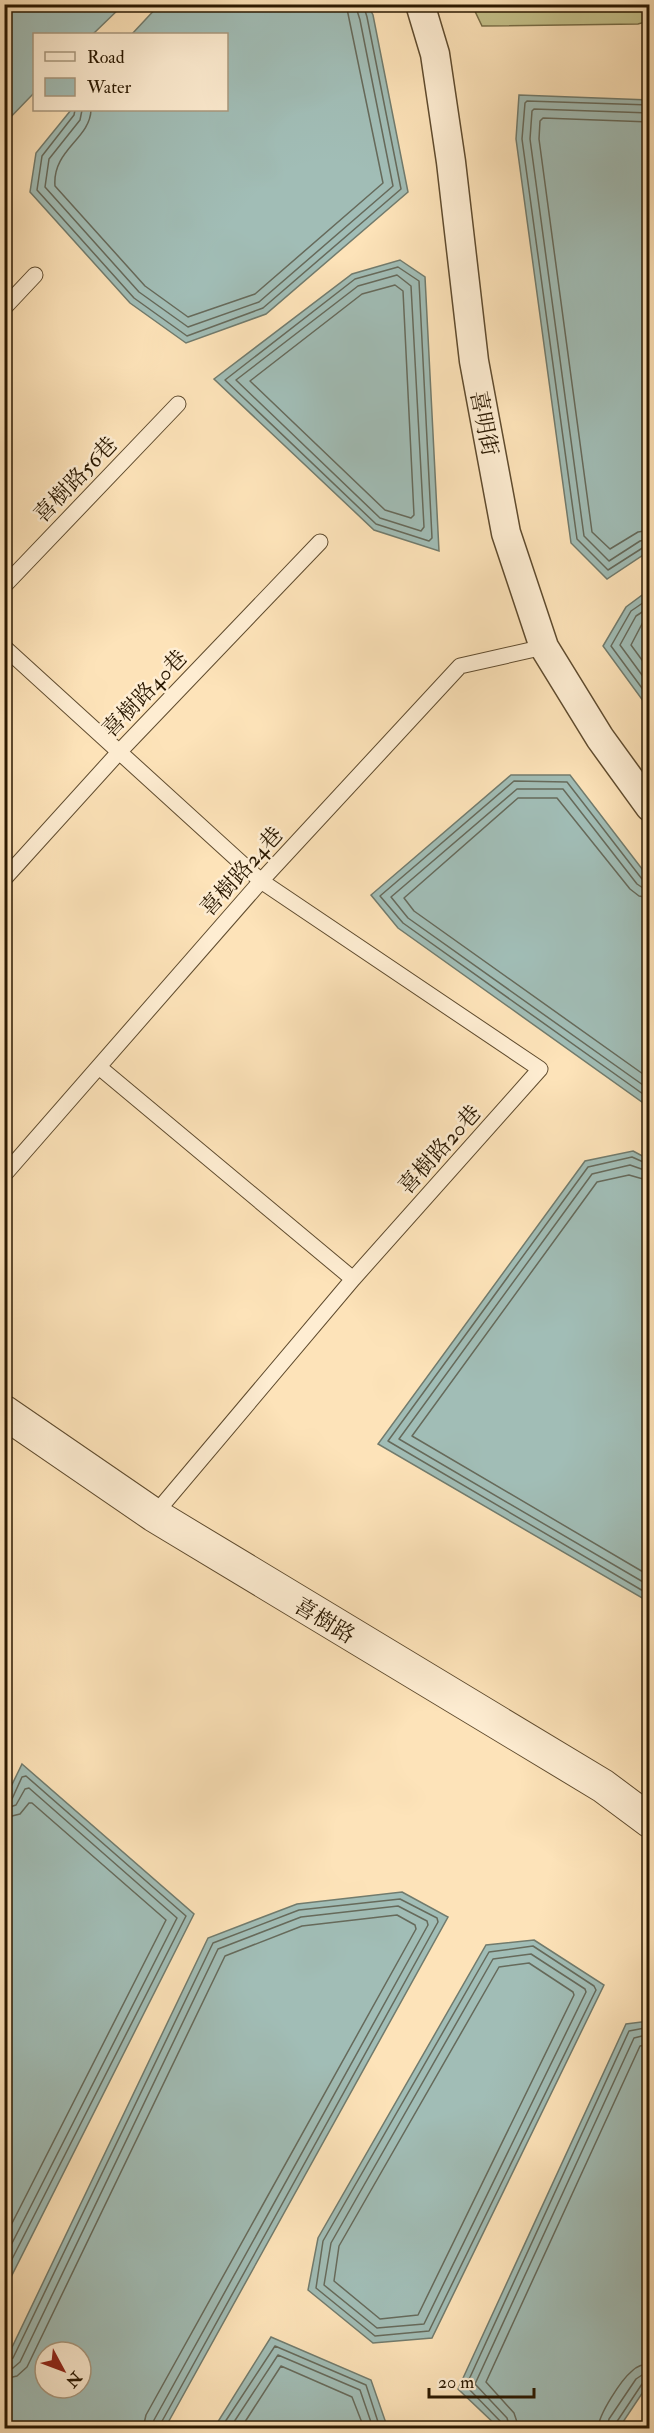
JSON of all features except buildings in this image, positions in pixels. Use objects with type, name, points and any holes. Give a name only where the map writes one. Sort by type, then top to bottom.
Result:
[{"type":"street","name":"喜明街","points":[[420,4],[435,54],[451,162],[474,361],[506,533],[544,647],[600,738],[650,807]]},
{"type":"street","name":"喜樹路","points":[[4,1412],[154,1515],[603,1786],[650,1821]]},
{"type":"lane","points":[[4,308],[35,274]]},
{"type":"lane","name":"喜樹路56巷","points":[[4,586],[178,404]]},
{"type":"lane","name":"喜樹路40巷","points":[[4,879],[120,751],[320,542]]},
{"type":"lane","points":[[4,646],[261,881]]},
{"type":"lane","name":"喜樹路24巷","points":[[5,1172],[261,881],[460,666],[544,647]]},
{"type":"lane","name":"喜樹路20巷","points":[[154,1515],[353,1279],[540,1069],[261,881]]},
{"type":"lane","points":[[99,1067],[353,1279]]},
{"type":"shaded area","points":[[472,5],[649,5],[649,21],[638,24],[482,26]]},
{"type":"water","points":[[5,4],[123,5],[94,33],[33,33],[33,94],[5,123]]},
{"type":"water","points":[[159,5],[368,5],[373,15],[408,192],[266,314],[186,343],[130,303],[30,192],[36,153],[70,111],[228,111],[228,33],[133,33]]},
{"type":"water","points":[[519,95],[649,100],[649,551],[607,579],[571,543],[516,139]]},
{"type":"water","points":[[400,260],[425,277],[439,551],[374,530],[214,379],[352,274]]},
{"type":"water","points":[[649,590],[649,709],[603,646],[626,607]]},
{"type":"water","points":[[511,775],[570,775],[649,878],[649,1107],[398,928],[371,895]]},
{"type":"water","points":[[633,1151],[650,1160],[649,1602],[378,1444],[585,1161]]},
{"type":"water","points":[[22,1764],[194,1914],[5,2289],[4,1801]]},
{"type":"water","points":[[402,1892],[448,1917],[165,2428],[5,2428],[5,2362],[208,1938],[297,1904]]},
{"type":"water","points":[[534,1940],[604,1985],[432,2338],[373,2343],[308,2290],[318,2238],[486,1945]]},
{"type":"water","points":[[649,2021],[649,2383],[619,2428],[499,2428],[458,2389],[626,2024]]},
{"type":"water","points":[[271,2337],[371,2380],[387,2426],[385,2428],[214,2428]]}]
